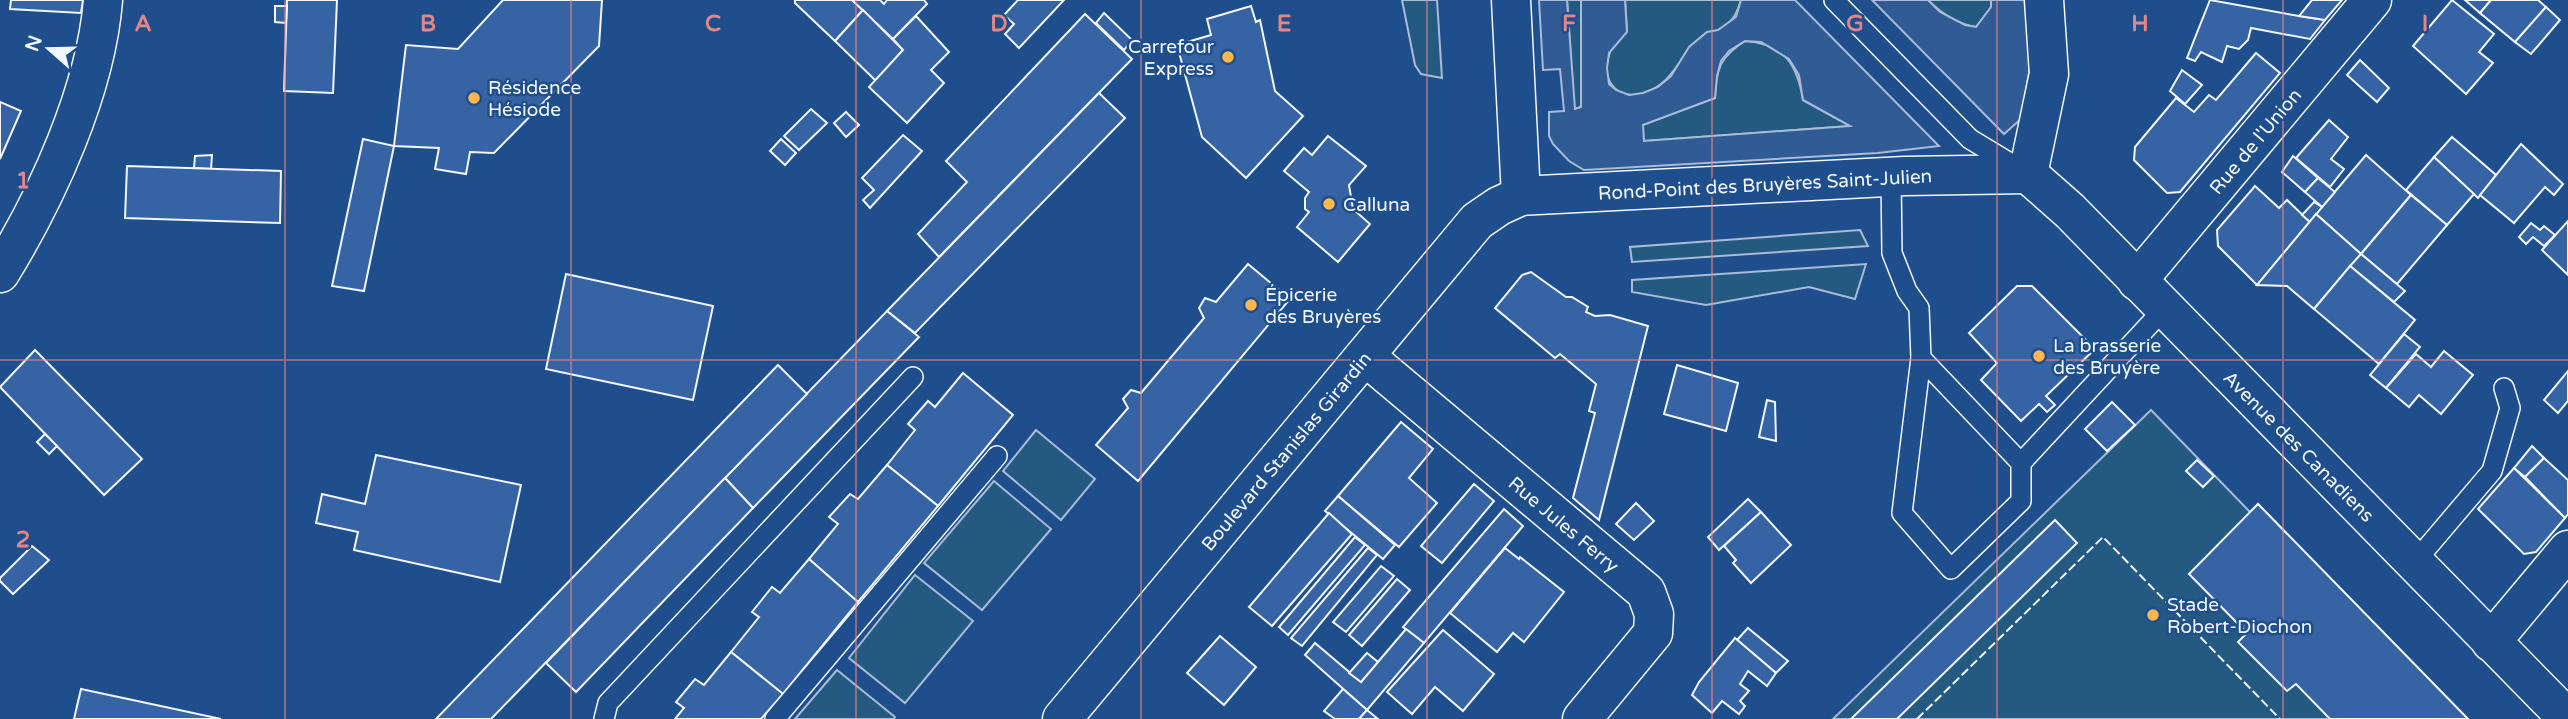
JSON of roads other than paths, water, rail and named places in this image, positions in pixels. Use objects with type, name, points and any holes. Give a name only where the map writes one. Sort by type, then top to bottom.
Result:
[{"type":"main road","points":[[0,273],[40,201],[89,80],[103,0]]},
{"type":"main road","points":[[1511,0],[1521,196]]},
{"type":"main road","points":[[2028,174],[2049,74],[2044,0]]},
{"type":"main road","name":"Rue de l'Union","points":[[2137,281],[2372,0]]},
{"type":"main road","name":"Rond-Point des Bruyères Saint-Julien","points":[[1521,196],[1891,177],[2028,174]]},
{"type":"main road","name":"Avenue des Canadiens","points":[[2028,174],[2070,211],[2568,719]]},
{"type":"main road","name":"Boulevard Stanislas Girardin","points":[[1062,719],[1477,221],[1499,206],[1521,196]]},
{"type":"main road","name":"Rue Jules Ferry","points":[[1365,356],[1646,592],[1654,614],[1653,633],[1583,719]]},
{"type":"main road","points":[[2491,642],[2568,550]]},
{"type":"lane","points":[[1834,0],[1970,139],[2028,174]]},
{"type":"lane","points":[[1891,177],[1892,253],[1907,290],[1919,308],[1921,358],[1902,513],[1951,569],[2021,501],[2021,463],[2164,309]]},
{"type":"lane","points":[[1921,358],[2021,463]]},
{"type":"lane","points":[[604,719],[608,703],[913,377]]},
{"type":"lane","points":[[2414,563],[2492,471],[2510,408],[2504,388]]},
{"type":"lane","points":[[775,719],[997,456]]},
{"type":"place","name":"Carrefour Express","points":[[1228,57]]},
{"type":"place","name":"Résidence Hésiode","points":[[474,98]]},
{"type":"place","name":"Calluna","points":[[1329,204]]},
{"type":"place","name":"Épicerie des Bruyères","points":[[1251,305]]},
{"type":"place","name":"La brasserie des Bruyère","points":[[2039,356]]},
{"type":"place","name":"Stade Robert-Diochon","points":[[2153,615]]}]
